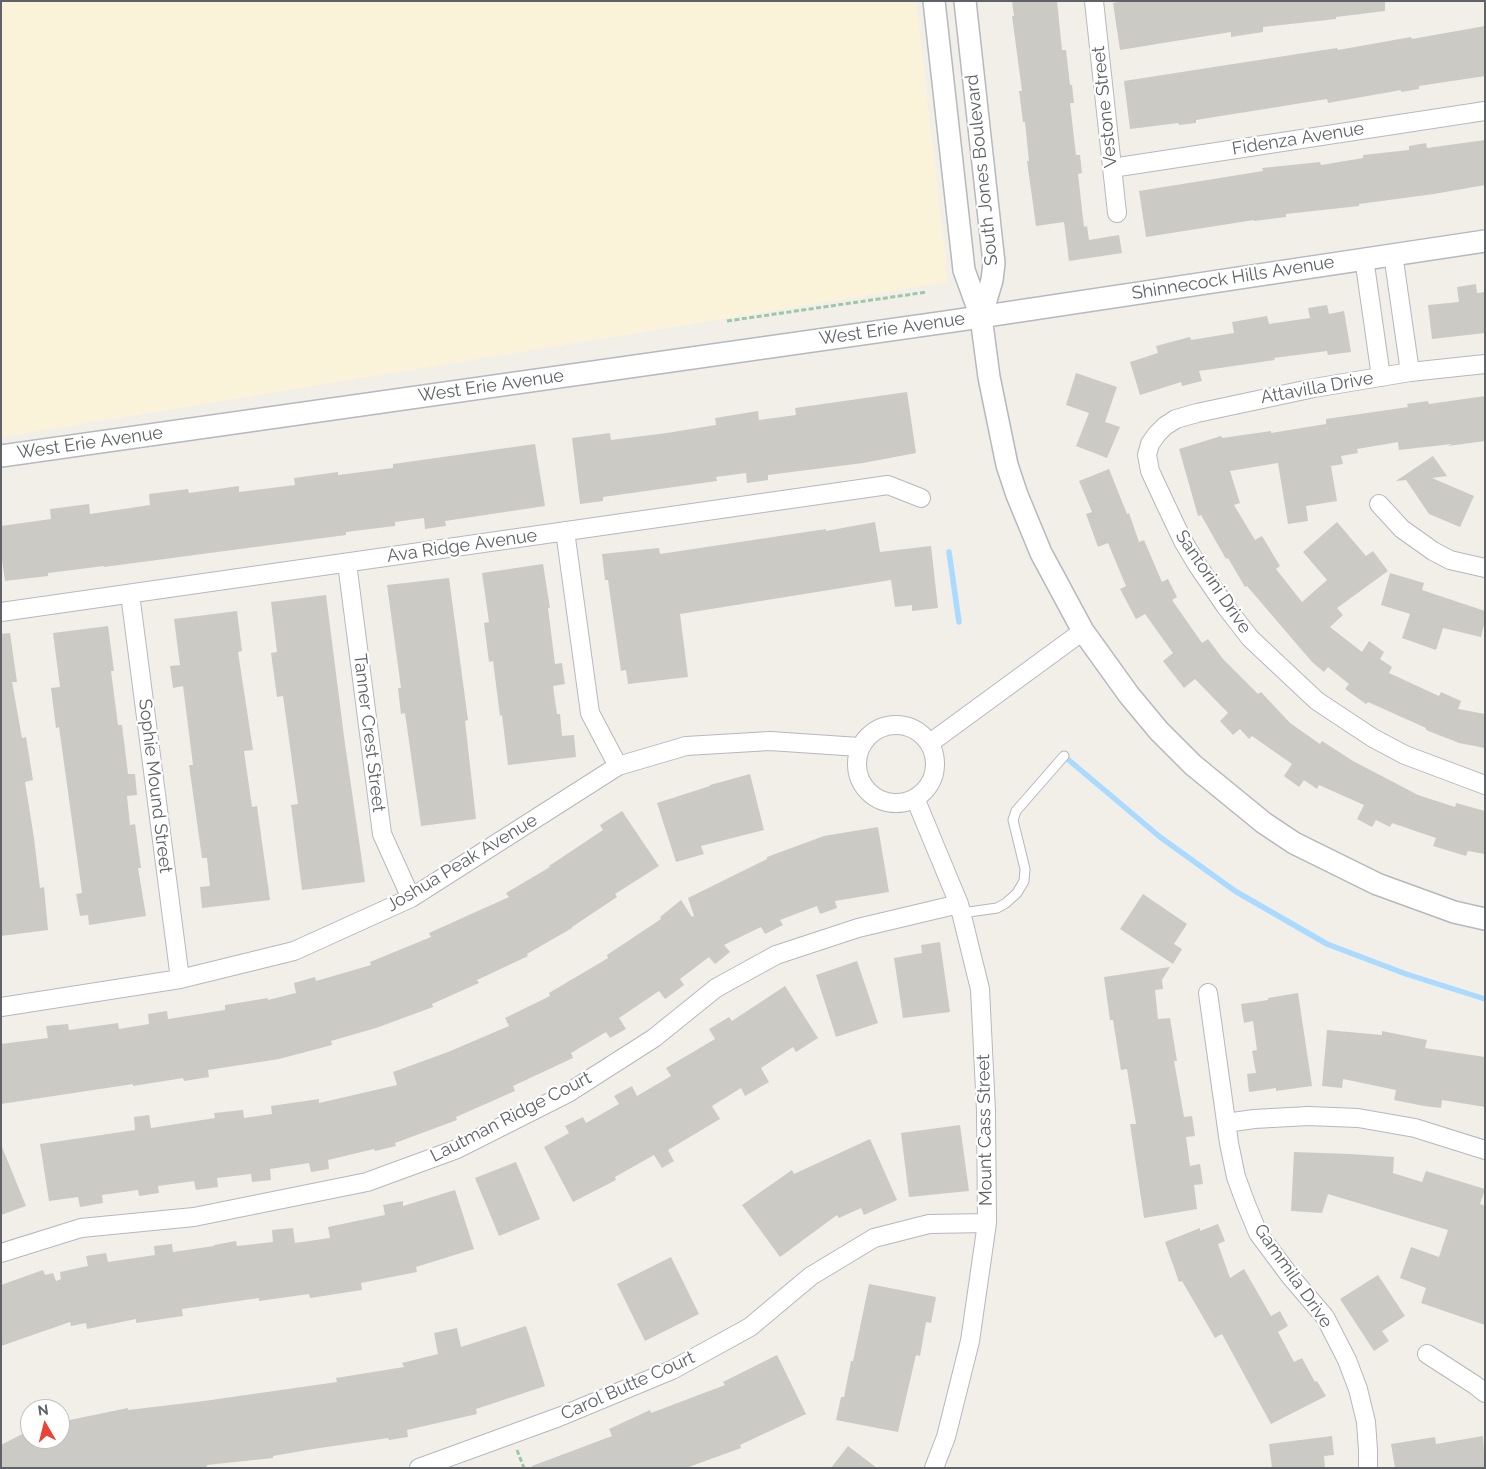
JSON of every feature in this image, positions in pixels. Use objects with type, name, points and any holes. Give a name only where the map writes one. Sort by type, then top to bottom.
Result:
[{"type":"street","name":"South Jones Boulevard","points":[[934,1],[964,270],[981,317]]},
{"type":"street","name":"South Jones Boulevard","points":[[965,1],[994,263],[992,280],[981,317]]},
{"type":"street","name":"Vestone Street","points":[[1094,1],[1117,213]]},
{"type":"street","name":"Fidenza Avenue","points":[[1112,168],[1485,111]]},
{"type":"street","name":"Shinnecock Hills Avenue","points":[[981,317],[1485,241]]},
{"type":"street","points":[[1393,254],[1410,372]]},
{"type":"street","points":[[1364,258],[1381,377]]},
{"type":"street","name":"West Erie Avenue","points":[[1,456],[981,317]]},
{"type":"street","points":[[981,317],[989,377],[1007,465],[1016,495],[1041,553],[1083,631],[1129,695],[1159,731],[1193,765],[1294,844],[1377,884],[1454,912],[1485,920]]},
{"type":"street","name":"Attavilla Drive","points":[[1157,434],[1176,419],[1196,413],[1305,390],[1410,372],[1485,364]]},
{"type":"street","name":"Santorini Drive","points":[[1157,434],[1150,444],[1147,455],[1150,471],[1183,541],[1226,607],[1250,638],[1317,701],[1373,738],[1404,755],[1485,785]]},
{"type":"street","name":"Ava Ridge Avenue","points":[[1,612],[888,485],[921,498]]},
{"type":"street","points":[[1379,504],[1402,529],[1433,552],[1450,560],[1485,568]]},
{"type":"street","points":[[564,531],[590,713],[618,766]]},
{"type":"street","name":"Tanner Crest Street","points":[[347,563],[382,834],[410,898]]},
{"type":"street","name":"Sophie Mound Street","points":[[130,594],[180,979]]},
{"type":"street","points":[[930,743],[1083,631]]},
{"type":"street","points":[[893,724],[904,725],[923,735],[930,743],[934,753],[934,774],[930,784],[915,798],[907,802],[888,803],[871,795],[865,789],[856,769],[856,758],[865,738],[873,731],[893,724]]},
{"type":"street","name":"Joshua Peak Avenue","points":[[1,1007],[180,979],[294,951],[410,898],[618,766],[686,746],[770,741],[859,748]]},
{"type":"street","name":"Mount Cass Street","points":[[915,798],[960,908],[980,989],[986,1110],[987,1223],[970,1341],[946,1437],[934,1468]]},
{"type":"street","name":"Lautman Ridge Court","points":[[1,1254],[81,1228],[194,1217],[367,1182],[457,1149],[568,1094],[654,1038],[716,988],[776,955],[858,928],[960,908]]},
{"type":"street","name":"Gammila Drive","points":[[1208,993],[1226,1123],[1236,1177],[1258,1233],[1290,1276],[1325,1317],[1347,1360],[1358,1389],[1366,1422],[1368,1468]]},
{"type":"street","points":[[1226,1123],[1254,1119],[1308,1116],[1358,1118],[1415,1128],[1485,1150]]},
{"type":"street","name":"Carol Butte Court","points":[[419,1468],[559,1417],[672,1370],[750,1327],[811,1276],[874,1238],[929,1224],[987,1223]]},
{"type":"street","points":[[1426,1354],[1485,1393]]},
{"type":"lane","points":[[960,908],[997,908],[1017,893],[1024,882],[1025,869],[1013,820],[1016,811],[1064,756]]},
{"type":"path","points":[[728,321],[927,292]]},
{"type":"sand","points":[[1,1],[916,1],[948,282],[1,437]]},
{"type":"building","points":[[1012,1],[1057,1],[1062,50],[1066,50],[1070,85],[1072,85],[1074,103],[1070,103],[1076,155],[1080,155],[1082,173],[1078,174],[1084,227],[1087,226],[1089,240],[1119,235],[1122,253],[1069,261],[1064,222],[1036,226],[1027,161],[1029,161],[1025,122],[1023,122],[1019,91],[1022,91],[1012,16],[1014,16]]},
{"type":"building","points":[[1124,1],[1385,1],[1385,11],[1336,17],[1336,19],[1263,27],[1263,32],[1231,37],[1231,32],[1120,50],[1113,3]]},
{"type":"building","points":[[1485,26],[1485,76],[1419,86],[1419,89],[1401,92],[1401,90],[1328,103],[1327,99],[1196,120],[1196,123],[1179,125],[1178,123],[1130,129],[1124,81],[1337,48],[1338,50],[1411,37],[1412,39]]},
{"type":"building","points":[[1485,140],[1485,185],[1359,204],[1359,206],[1286,214],[1286,217],[1254,220],[1146,237],[1139,191],[1263,171],[1262,168],[1320,162],[1321,165],[1363,158],[1363,155],[1409,150],[1409,146],[1426,143],[1427,148]]},
{"type":"building","points":[[1476,284],[1477,293],[1485,292],[1485,333],[1432,339],[1428,305],[1459,302],[1457,287]]},
{"type":"building","points":[[1327,305],[1329,314],[1344,311],[1351,352],[1328,355],[1327,351],[1199,371],[1202,381],[1182,386],[1181,382],[1140,395],[1130,362],[1158,353],[1156,346],[1190,337],[1191,340],[1234,333],[1232,322],[1267,316],[1269,324],[1310,318],[1308,308]]},
{"type":"building","points":[[1076,373],[1117,387],[1105,422],[1120,427],[1107,458],[1076,446],[1089,413],[1066,405]]},
{"type":"building","points":[[907,392],[916,453],[863,463],[768,475],[768,480],[747,483],[746,473],[716,477],[717,481],[603,497],[603,501],[580,504],[572,438],[610,433],[611,440],[667,433],[716,425],[715,418],[758,411],[759,420],[796,415],[795,408]]},
{"type":"building","points":[[1485,396],[1485,441],[1399,450],[1398,442],[1357,449],[1358,453],[1341,456],[1343,464],[1331,466],[1337,501],[1306,506],[1308,521],[1288,524],[1278,463],[1230,471],[1240,503],[1234,505],[1255,540],[1262,536],[1280,566],[1276,569],[1302,602],[1327,580],[1303,552],[1337,522],[1366,556],[1373,551],[1388,571],[1337,608],[1343,615],[1330,627],[1362,652],[1369,641],[1384,652],[1380,659],[1392,667],[1389,673],[1439,696],[1441,692],[1461,701],[1458,709],[1485,714],[1485,748],[1459,743],[1426,730],[1426,728],[1368,702],[1366,704],[1345,689],[1349,684],[1328,667],[1324,672],[1312,662],[1247,586],[1245,587],[1228,558],[1226,559],[1201,515],[1198,516],[1179,449],[1221,436],[1222,438],[1271,431],[1271,433],[1326,424],[1326,419],[1408,407],[1407,404],[1428,401],[1429,404]]},
{"type":"building","points":[[535,444],[545,506],[445,521],[446,526],[425,529],[424,518],[395,522],[395,526],[346,532],[346,535],[48,573],[48,576],[5,581],[1,554],[1,526],[51,519],[50,509],[89,504],[90,514],[150,505],[149,494],[188,489],[189,493],[239,486],[239,492],[295,485],[294,478],[338,472],[338,475],[393,468],[393,464]]},
{"type":"building","points":[[1433,456],[1447,476],[1432,478],[1474,496],[1460,527],[1429,514],[1406,480],[1396,481]]},
{"type":"building","points":[[1109,469],[1127,514],[1129,513],[1139,542],[1144,540],[1162,582],[1168,579],[1177,597],[1172,600],[1202,643],[1208,639],[1223,659],[1258,694],[1261,692],[1290,723],[1320,744],[1322,741],[1353,761],[1418,795],[1455,807],[1456,803],[1485,811],[1485,854],[1468,851],[1466,856],[1433,846],[1436,838],[1392,823],[1390,827],[1376,820],[1372,827],[1357,819],[1364,805],[1319,785],[1317,789],[1304,780],[1299,787],[1284,776],[1292,764],[1252,736],[1249,739],[1240,729],[1233,735],[1220,721],[1228,713],[1195,679],[1184,688],[1163,661],[1173,653],[1145,614],[1136,619],[1120,589],[1126,586],[1108,543],[1098,547],[1086,514],[1092,512],[1079,481]]},
{"type":"building","points":[[875,522],[880,552],[931,546],[938,608],[912,611],[912,605],[895,607],[891,580],[680,614],[688,677],[628,684],[626,670],[621,671],[608,580],[605,580],[602,554],[659,548],[660,554],[826,529],[826,531]]},
{"type":"building","points":[[543,564],[550,608],[548,608],[555,664],[562,663],[565,684],[553,686],[557,714],[560,714],[562,736],[574,735],[576,757],[508,765],[493,661],[489,662],[484,623],[489,622],[482,573]]},
{"type":"building","points":[[1390,573],[1424,583],[1422,590],[1485,611],[1481,637],[1443,628],[1436,650],[1402,638],[1410,614],[1381,605]]},
{"type":"building","points":[[449,578],[468,720],[465,721],[476,819],[421,826],[405,713],[401,714],[398,688],[401,688],[387,585]]},
{"type":"building","points":[[326,595],[365,882],[302,890],[291,805],[298,804],[283,696],[277,697],[271,653],[277,652],[271,602]]},
{"type":"building","points":[[237,611],[242,651],[238,652],[253,750],[244,751],[252,807],[257,806],[270,900],[202,908],[200,887],[210,886],[207,858],[202,858],[189,765],[193,765],[183,686],[173,688],[170,666],[180,665],[174,619]]},
{"type":"building","points":[[108,626],[114,671],[111,671],[118,725],[122,725],[128,774],[135,774],[137,795],[127,796],[130,825],[135,824],[141,868],[138,868],[146,916],[89,925],[88,915],[80,916],[76,894],[82,893],[59,727],[56,728],[51,688],[60,687],[53,633]]},
{"type":"building","points":[[10,633],[17,682],[12,682],[22,738],[26,737],[33,780],[25,782],[40,888],[44,887],[48,930],[1,936],[1,634]]},
{"type":"building","points":[[750,774],[764,830],[701,846],[704,854],[676,862],[657,803]]},
{"type":"building","points":[[622,811],[659,866],[615,894],[617,897],[572,928],[527,954],[528,956],[477,980],[479,983],[432,1004],[433,1007],[376,1028],[331,1041],[332,1045],[279,1059],[208,1070],[209,1077],[184,1081],[183,1078],[133,1086],[133,1084],[1,1104],[1,1044],[48,1038],[46,1026],[68,1024],[69,1030],[118,1023],[119,1029],[149,1024],[148,1014],[167,1011],[168,1019],[225,1010],[225,1005],[268,998],[268,1000],[296,993],[294,983],[315,977],[316,981],[371,965],[370,962],[431,937],[429,933],[509,897],[506,893],[550,867],[603,830],[600,825]]},
{"type":"building","points":[[878,827],[889,892],[835,901],[837,908],[820,914],[817,906],[780,920],[783,925],[765,934],[761,927],[724,945],[730,952],[715,964],[709,957],[680,979],[684,985],[665,999],[659,991],[619,1018],[626,1029],[610,1038],[606,1032],[571,1053],[573,1058],[513,1086],[515,1091],[456,1117],[457,1120],[395,1143],[396,1146],[328,1160],[329,1169],[311,1172],[309,1163],[270,1169],[271,1180],[252,1182],[251,1174],[217,1178],[218,1187],[196,1190],[194,1181],[158,1186],[159,1193],[139,1196],[138,1190],[102,1195],[103,1203],[80,1207],[78,1197],[49,1201],[40,1144],[135,1130],[134,1117],[149,1115],[151,1128],[215,1118],[214,1113],[243,1110],[244,1118],[272,1114],[271,1106],[319,1099],[319,1103],[397,1085],[393,1072],[448,1052],[509,1026],[505,1018],[550,996],[549,993],[608,958],[607,955],[661,919],[660,917],[681,900],[692,917],[694,916],[688,898],[767,859],[767,857],[824,836]]},
{"type":"building","points":[[1143,894],[1187,924],[1174,944],[1182,949],[1173,964],[1120,929]]},
{"type":"building","points":[[940,942],[950,1012],[903,1018],[894,958],[922,953],[921,945]]},
{"type":"building","points":[[857,961],[878,1023],[836,1037],[816,975]]},
{"type":"building","points":[[1170,967],[1162,980],[1163,989],[1155,990],[1158,1019],[1170,1018],[1177,1061],[1174,1061],[1184,1117],[1192,1116],[1195,1136],[1186,1137],[1190,1166],[1200,1164],[1203,1184],[1194,1185],[1197,1209],[1144,1218],[1130,1124],[1136,1124],[1127,1069],[1121,1070],[1113,1020],[1110,1020],[1104,977]]},
{"type":"building","points":[[785,986],[818,1038],[796,1052],[793,1047],[761,1068],[769,1082],[745,1096],[741,1088],[712,1106],[720,1119],[668,1150],[674,1161],[662,1168],[654,1155],[615,1177],[616,1180],[573,1202],[544,1147],[569,1133],[565,1126],[583,1117],[586,1123],[619,1104],[614,1096],[632,1086],[637,1096],[671,1076],[666,1068],[715,1039],[709,1029],[729,1017],[732,1021]]},
{"type":"building","points":[[1298,993],[1312,1086],[1276,1091],[1276,1088],[1249,1092],[1247,1074],[1256,1073],[1252,1051],[1257,1050],[1253,1021],[1244,1023],[1241,1004]]},
{"type":"building","points":[[1327,1030],[1382,1035],[1382,1031],[1427,1040],[1425,1048],[1485,1057],[1485,1107],[1442,1100],[1441,1108],[1424,1106],[1394,1100],[1396,1090],[1343,1079],[1342,1088],[1322,1086]]},
{"type":"building","points":[[960,1125],[969,1191],[909,1197],[901,1133]]},
{"type":"building","points":[[870,1139],[897,1200],[864,1215],[861,1208],[839,1218],[837,1215],[780,1257],[742,1205],[792,1170],[794,1174]]},
{"type":"building","points":[[1,1147],[26,1206],[1,1215]]},
{"type":"building","points":[[1294,1152],[1394,1157],[1393,1173],[1422,1182],[1426,1171],[1485,1189],[1480,1204],[1485,1206],[1485,1325],[1421,1303],[1426,1288],[1400,1278],[1411,1247],[1439,1257],[1448,1230],[1328,1194],[1322,1213],[1291,1211]]},
{"type":"building","points":[[516,1162],[540,1219],[499,1236],[475,1178]]},
{"type":"building","points":[[455,1190],[474,1249],[416,1267],[417,1272],[361,1283],[362,1290],[310,1298],[309,1294],[259,1301],[259,1298],[182,1309],[183,1316],[136,1323],[136,1319],[87,1329],[86,1323],[71,1326],[70,1322],[1,1346],[1,1285],[43,1270],[45,1275],[53,1273],[56,1281],[61,1279],[60,1272],[88,1266],[86,1256],[106,1253],[108,1262],[155,1255],[154,1246],[172,1244],[173,1252],[236,1241],[237,1246],[273,1242],[272,1230],[293,1228],[295,1243],[330,1238],[328,1227],[385,1215],[383,1205],[403,1201],[403,1206]]},
{"type":"building","points":[[1218,1224],[1225,1241],[1218,1244],[1230,1278],[1244,1269],[1271,1316],[1280,1311],[1288,1326],[1278,1332],[1294,1362],[1302,1358],[1315,1382],[1317,1381],[1326,1396],[1271,1424],[1222,1334],[1215,1338],[1182,1281],[1179,1282],[1165,1242],[1200,1228],[1200,1231]]},
{"type":"building","points":[[671,1257],[699,1314],[645,1341],[617,1284]]},
{"type":"building","points":[[1378,1275],[1405,1316],[1382,1331],[1389,1341],[1374,1351],[1340,1299]]},
{"type":"building","points":[[869,1284],[936,1297],[931,1323],[926,1322],[920,1356],[916,1355],[898,1432],[836,1420],[841,1397],[844,1397],[851,1361],[853,1361]]},
{"type":"building","points":[[526,1326],[545,1386],[476,1409],[477,1414],[407,1430],[408,1437],[389,1440],[388,1438],[313,1449],[273,1456],[273,1458],[207,1465],[207,1468],[1,1468],[1,1445],[20,1435],[20,1449],[70,1449],[70,1420],[128,1408],[128,1410],[204,1401],[337,1382],[336,1378],[404,1367],[402,1363],[438,1354],[434,1333],[457,1328],[461,1347]]},
{"type":"building","points":[[777,1355],[806,1414],[740,1445],[741,1448],[686,1468],[532,1468],[532,1466],[612,1436],[609,1429],[650,1410],[651,1413],[725,1385],[723,1382]]},
{"type":"building","points":[[1332,1436],[1334,1455],[1324,1456],[1325,1468],[1272,1468],[1269,1444]]},
{"type":"building","points":[[1483,1436],[1485,1468],[1395,1468],[1391,1444],[1435,1437],[1436,1444]]},
{"type":"building","points":[[848,1446],[877,1468],[831,1468]]},
{"type":"waterway","points":[[949,552],[959,622]]},
{"type":"waterway","points":[[1064,756],[1160,837],[1235,891],[1327,944],[1406,974],[1485,999]]}]
